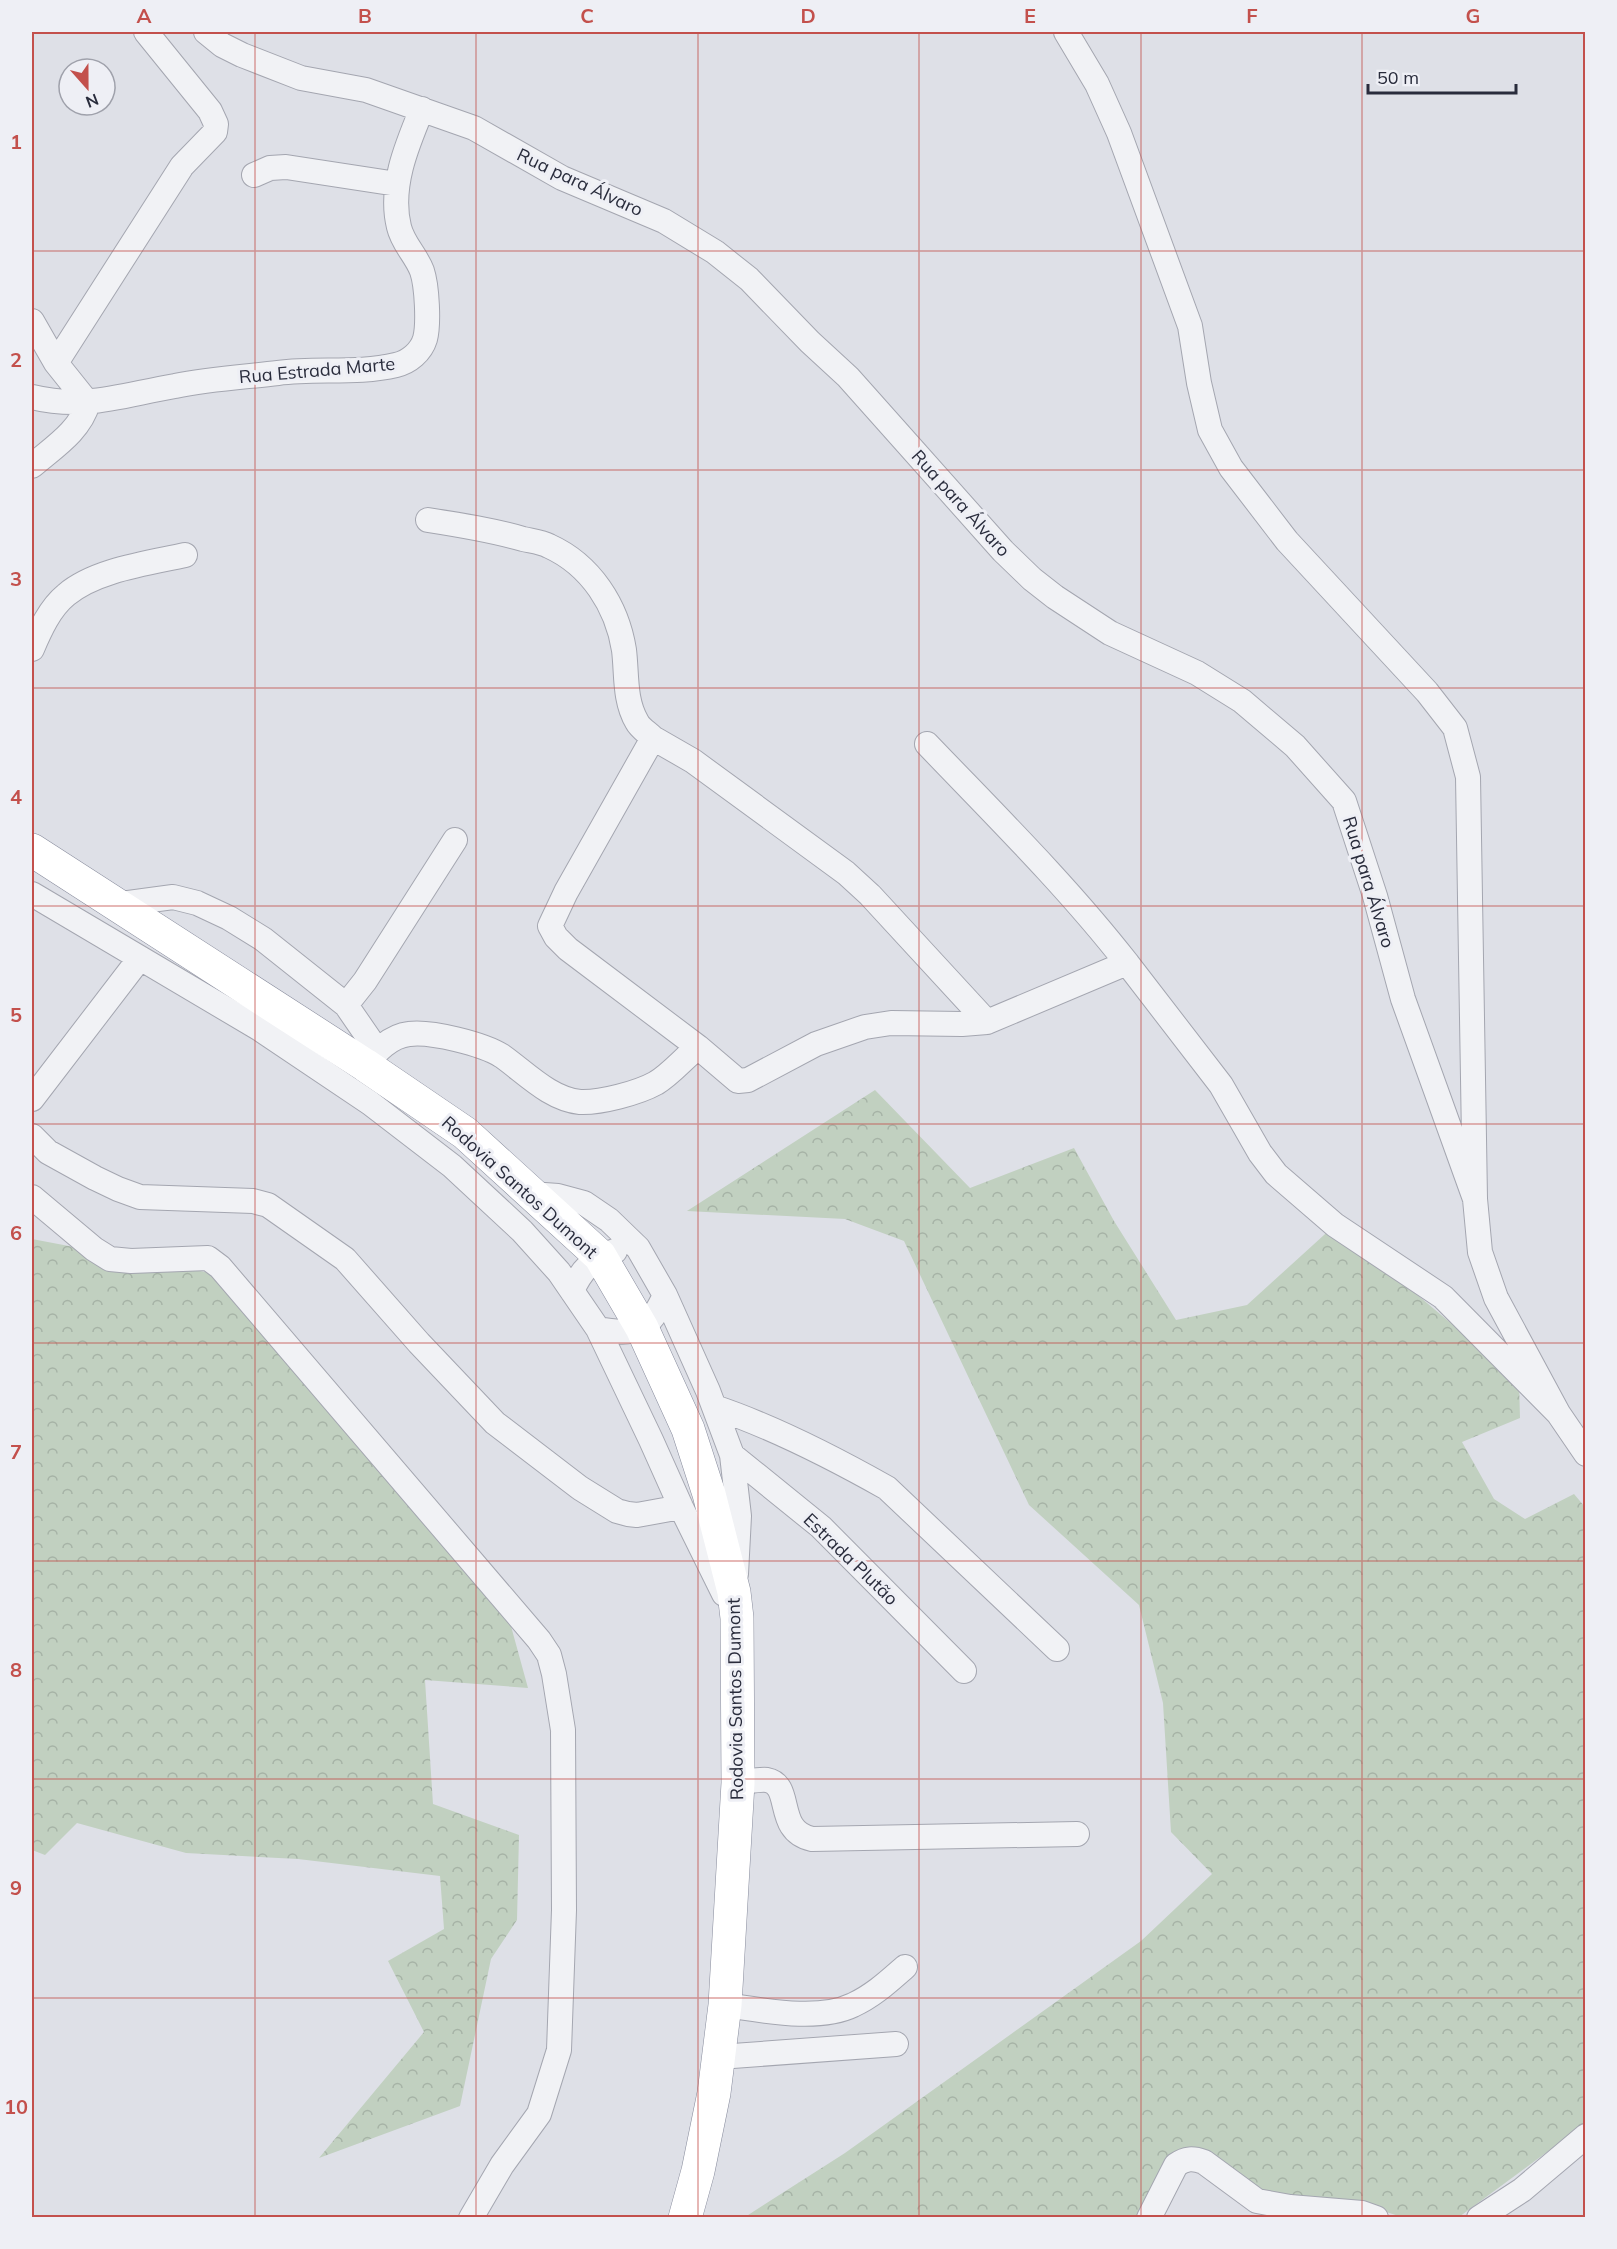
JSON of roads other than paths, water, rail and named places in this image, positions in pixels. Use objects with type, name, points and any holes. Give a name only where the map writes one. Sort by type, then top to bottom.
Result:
[{"type":"highway","name":"Rodovia Santos Dumont","points":[[32,850],[371,1058],[465,1133],[600,1256],[642,1328],[688,1429],[709,1494],[735,1605],[738,1783],[725,2005],[719,2057],[698,2171],[685,2217]]},
{"type":"street","points":[[56,363],[182,166],[214,132],[216,124],[210,111],[146,32]]},
{"type":"street","name":"Rua para Álvaro","points":[[206,32],[222,45],[242,55],[302,78],[366,90],[474,128],[562,178],[664,221],[732,265],[848,376],[996,543],[1032,579],[1054,597],[1110,633],[1197,673],[1242,701],[1295,746],[1344,801],[1375,896],[1403,999],[1475,1199]]},
{"type":"street","points":[[1066,32],[1097,84],[1123,144],[1190,326],[1199,383],[1210,430],[1231,468],[1287,541],[1427,692],[1455,728],[1468,777],[1475,1199],[1480,1252],[1496,1298],[1558,1413],[1586,1454]]},
{"type":"street","name":"Rua Estrada Marte","points":[[32,397],[56,403],[88,403],[176,385],[282,372],[367,369],[398,365],[413,358],[424,341],[427,328],[425,287],[422,272],[403,240],[398,225],[397,184],[422,109]]},
{"type":"street","points":[[254,175],[270,168],[286,167],[397,184]]},
{"type":"street","points":[[32,321],[56,363],[88,403],[78,425],[32,466]]},
{"type":"street","points":[[428,520],[506,534],[549,546],[582,568],[602,590],[618,623],[624,651],[627,695],[638,723],[653,738],[693,761],[846,873],[870,895],[987,1022]]},
{"type":"street","points":[[32,649],[50,613],[65,596],[82,583],[130,567],[185,555]]},
{"type":"street","points":[[653,738],[566,892],[550,926],[556,937],[568,949],[698,1047],[738,1081],[748,1080],[816,1044],[865,1028],[891,1023],[987,1022],[1127,963]]},
{"type":"street","points":[[927,744],[1061,884],[1097,925],[1221,1085],[1260,1153],[1276,1174],[1335,1225],[1443,1296],[1558,1413]]},
{"type":"street","points":[[346,1005],[365,981],[455,840]]},
{"type":"street","points":[[32,850],[121,904],[173,897],[196,903],[229,918],[263,939],[346,1005],[371,1058],[396,1038],[409,1034],[463,1041],[499,1054],[559,1097],[582,1102],[611,1098],[656,1083],[698,1047]]},
{"type":"street","points":[[34,901],[140,958],[260,1029],[370,1103],[452,1166],[522,1231],[559,1272],[598,1329],[681,1507],[735,1605]]},
{"type":"street","points":[[32,1099],[140,958]]},
{"type":"street","points":[[32,1136],[48,1152],[118,1189],[140,1197],[252,1201],[268,1205],[345,1259],[419,1343],[495,1423],[580,1488],[628,1514],[637,1515],[681,1507]]},
{"type":"street","points":[[531,1194],[558,1196],[584,1203],[609,1220],[638,1248],[665,1295],[714,1407],[732,1455],[739,1516],[735,1605]]},
{"type":"street","points":[[32,1197],[94,1250],[110,1259],[131,1261],[208,1258],[220,1267],[539,1640],[549,1655],[555,1674],[563,1730],[564,1910],[559,2050],[539,2114],[502,2165],[471,2217]]},
{"type":"street","points":[[572,1291],[579,1276],[600,1256],[613,1251],[638,1248]]},
{"type":"street","points":[[598,1329],[620,1333],[642,1328],[657,1314],[665,1295]]},
{"type":"street","points":[[714,1407],[750,1419],[887,1488],[1057,1649]]},
{"type":"street","name":"Estrada Plutão","points":[[732,1455],[821,1527],[964,1671]]},
{"type":"street","points":[[738,1783],[769,1780],[776,1784],[782,1794],[793,1830],[802,1837],[812,1839],[1077,1834]]},
{"type":"street","points":[[725,2005],[792,2014],[818,2013],[852,2006],[878,1990],[906,1967]]},
{"type":"street","points":[[719,2057],[896,2044]]},
{"type":"street","points":[[1479,2217],[1522,2190],[1586,2136]]},
{"type":"street","points":[[1149,2217],[1176,2165],[1194,2158],[1204,2162],[1257,2201],[1290,2207],[1362,2213],[1376,2217]]}]
